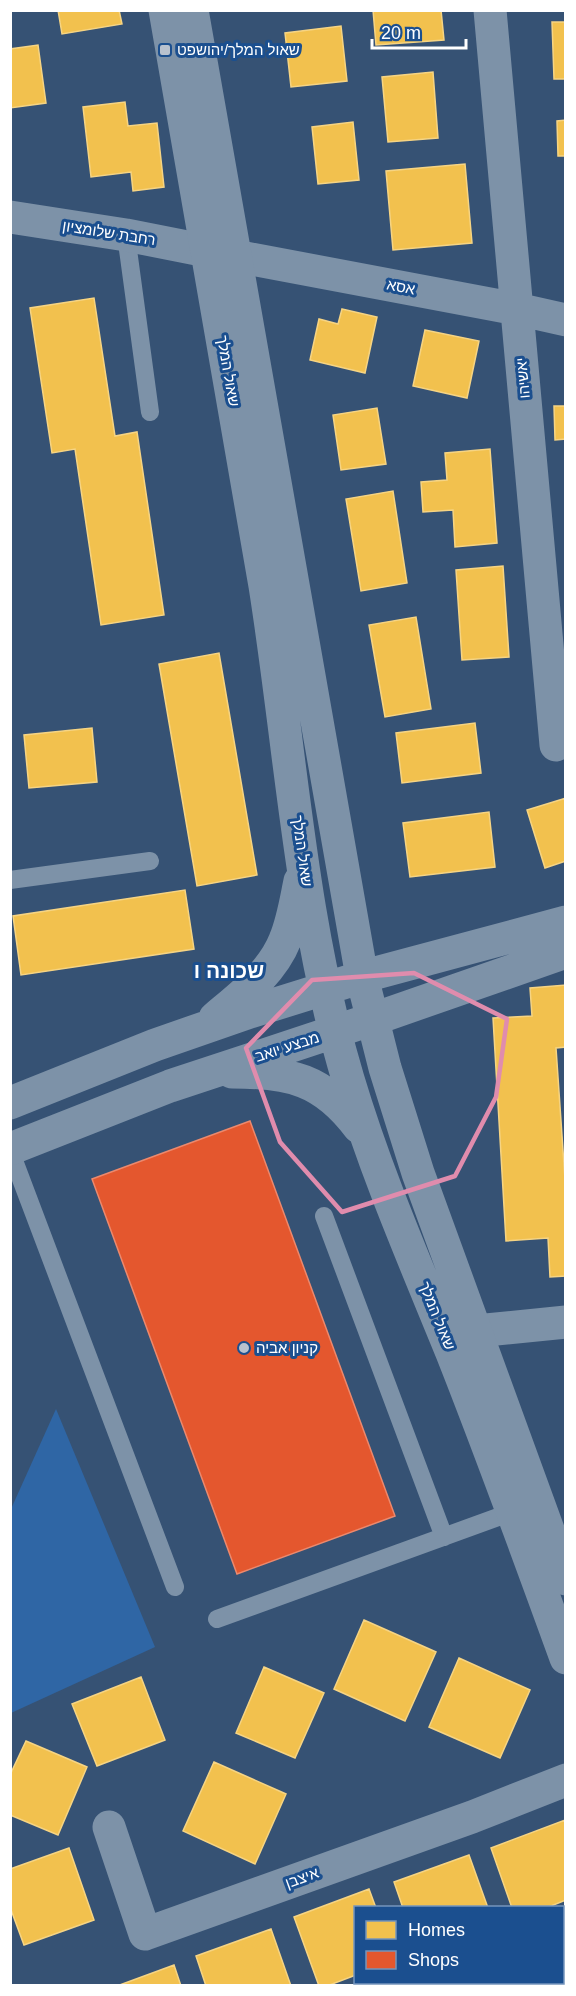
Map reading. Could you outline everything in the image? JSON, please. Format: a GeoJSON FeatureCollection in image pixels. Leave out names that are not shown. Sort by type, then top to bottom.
{"type":"FeatureCollection","features":[{"type":"Feature","properties":{"kind":"street","name":"שאול המלך"},"geometry":{"type":"LineString","coordinates":[[165,10],[221,253],[362,976],[385,1068],[418,1173],[566,1579]]}},
{"type":"Feature","properties":{"kind":"street","name":"שאול המלך"},"geometry":{"type":"LineString","coordinates":[[192,10],[221,253],[302,856],[325,989],[348,1079],[393,1208],[452,1354],[566,1659]]}},
{"type":"Feature","properties":{"kind":"street","name":"יאשיהו"},"geometry":{"type":"LineString","coordinates":[[490,10],[556,746]]}},
{"type":"Feature","properties":{"kind":"street","name":"רחבת שלומציון"},"geometry":{"type":"LineString","coordinates":[[10,218],[126,235],[221,253]]}},
{"type":"Feature","properties":{"kind":"street","name":"אסא"},"geometry":{"type":"LineString","coordinates":[[221,253],[566,320]]}},
{"type":"Feature","properties":{"kind":"street"},"geometry":{"type":"LineString","coordinates":[[202,1029],[242,996],[273,962],[285,940],[294,911],[302,856]]}},
{"type":"Feature","properties":{"kind":"street"},"geometry":{"type":"LineString","coordinates":[[10,1102],[155,1045],[362,976],[566,922]]}},
{"type":"Feature","properties":{"kind":"street","name":"מבצע יואב"},"geometry":{"type":"LineString","coordinates":[[10,1150],[170,1086],[373,1020],[566,952]]}},
{"type":"Feature","properties":{"kind":"street"},"geometry":{"type":"LineString","coordinates":[[212,1072],[268,1072],[300,1079],[322,1090],[347,1112],[369,1140]]}},
{"type":"Feature","properties":{"kind":"street"},"geometry":{"type":"LineString","coordinates":[[476,1331],[566,1322]]}},
{"type":"Feature","properties":{"kind":"street","name":"איצבן"},"geometry":{"type":"LineString","coordinates":[[109,1827],[144,1934],[472,1817],[566,1780]]}},
{"type":"Feature","properties":{"kind":"lane"},"geometry":{"type":"LineString","coordinates":[[126,235],[150,411]]}},
{"type":"Feature","properties":{"kind":"lane"},"geometry":{"type":"LineString","coordinates":[[10,880],[150,861]]}},
{"type":"Feature","properties":{"kind":"lane"},"geometry":{"type":"LineString","coordinates":[[10,1150],[175,1587]]}},
{"type":"Feature","properties":{"kind":"lane"},"geometry":{"type":"LineString","coordinates":[[324,1216],[444,1537]]}},
{"type":"Feature","properties":{"kind":"lane"},"geometry":{"type":"LineString","coordinates":[[217,1619],[512,1512]]}},
{"type":"Feature","properties":{"kind":"highlighted area"},"geometry":{"type":"Polygon","coordinates":[[[414,973],[507,1019],[496,1097],[455,1176],[342,1212],[280,1142],[246,1048],[312,980],[414,973]]]}},
{"type":"Feature","properties":{"kind":"shaded area"},"geometry":{"type":"Polygon","coordinates":[[[56,1409],[155,1647],[11,1713],[11,1509],[56,1409]]]}},
{"type":"Feature","properties":{"kind":"building: Homes"},"geometry":{"type":"Polygon","coordinates":[[[58,10],[119,10],[122,24],[62,34],[58,10]]]}},
{"type":"Feature","properties":{"kind":"building: Homes"},"geometry":{"type":"Polygon","coordinates":[[[373,10],[441,10],[444,40],[376,45],[373,10]]]}},
{"type":"Feature","properties":{"kind":"building: Homes"},"geometry":{"type":"Polygon","coordinates":[[[552,22],[566,22],[566,79],[554,79],[552,22]]]}},
{"type":"Feature","properties":{"kind":"building: Homes"},"geometry":{"type":"Polygon","coordinates":[[[341,26],[347,81],[291,87],[285,33],[341,26]]]}},
{"type":"Feature","properties":{"kind":"building: Homes"},"geometry":{"type":"Polygon","coordinates":[[[38,45],[46,103],[10,108],[10,49],[38,45]]]}},
{"type":"Feature","properties":{"kind":"building: Homes"},"geometry":{"type":"Polygon","coordinates":[[[433,72],[438,138],[388,142],[382,77],[433,72]]]}},
{"type":"Feature","properties":{"kind":"building: Homes"},"geometry":{"type":"Polygon","coordinates":[[[125,102],[128,126],[157,123],[164,187],[133,191],[131,172],[91,177],[83,107],[125,102]]]}},
{"type":"Feature","properties":{"kind":"building: Homes"},"geometry":{"type":"Polygon","coordinates":[[[566,120],[566,156],[558,156],[557,121],[566,120]]]}},
{"type":"Feature","properties":{"kind":"building: Homes"},"geometry":{"type":"Polygon","coordinates":[[[353,122],[359,180],[318,184],[312,127],[353,122]]]}},
{"type":"Feature","properties":{"kind":"building: Homes"},"geometry":{"type":"Polygon","coordinates":[[[465,164],[472,243],[393,250],[386,171],[465,164]]]}},
{"type":"Feature","properties":{"kind":"building: Homes"},"geometry":{"type":"Polygon","coordinates":[[[94,298],[115,436],[137,432],[164,615],[101,625],[75,449],[52,453],[30,308],[94,298]]]}},
{"type":"Feature","properties":{"kind":"building: Homes"},"geometry":{"type":"Polygon","coordinates":[[[342,309],[377,317],[365,373],[310,360],[319,319],[338,324],[342,309]]]}},
{"type":"Feature","properties":{"kind":"building: Homes"},"geometry":{"type":"Polygon","coordinates":[[[425,330],[479,341],[467,398],[413,386],[425,330]]]}},
{"type":"Feature","properties":{"kind":"building: Homes"},"geometry":{"type":"Polygon","coordinates":[[[554,406],[566,406],[566,439],[555,440],[554,406]]]}},
{"type":"Feature","properties":{"kind":"building: Homes"},"geometry":{"type":"Polygon","coordinates":[[[377,408],[386,464],[341,470],[333,415],[377,408]]]}},
{"type":"Feature","properties":{"kind":"building: Homes"},"geometry":{"type":"Polygon","coordinates":[[[490,449],[497,543],[455,547],[453,510],[423,512],[421,482],[447,480],[445,453],[490,449]]]}},
{"type":"Feature","properties":{"kind":"building: Homes"},"geometry":{"type":"Polygon","coordinates":[[[393,491],[407,583],[361,591],[346,499],[393,491]]]}},
{"type":"Feature","properties":{"kind":"building: Homes"},"geometry":{"type":"Polygon","coordinates":[[[503,566],[509,657],[462,660],[456,570],[503,566]]]}},
{"type":"Feature","properties":{"kind":"building: Homes"},"geometry":{"type":"Polygon","coordinates":[[[416,617],[431,709],[385,717],[369,625],[416,617]]]}},
{"type":"Feature","properties":{"kind":"building: Homes"},"geometry":{"type":"Polygon","coordinates":[[[219,653],[257,875],[197,886],[159,664],[219,653]]]}},
{"type":"Feature","properties":{"kind":"building: Homes"},"geometry":{"type":"Polygon","coordinates":[[[475,723],[481,773],[402,783],[396,733],[475,723]]]}},
{"type":"Feature","properties":{"kind":"building: Homes"},"geometry":{"type":"Polygon","coordinates":[[[92,728],[97,782],[29,788],[24,735],[92,728]]]}},
{"type":"Feature","properties":{"kind":"building: Homes"},"geometry":{"type":"Polygon","coordinates":[[[566,798],[566,861],[545,868],[527,810],[566,798]]]}},
{"type":"Feature","properties":{"kind":"building: Homes"},"geometry":{"type":"Polygon","coordinates":[[[489,812],[495,867],[410,877],[403,823],[489,812]]]}},
{"type":"Feature","properties":{"kind":"building: Homes"},"geometry":{"type":"Polygon","coordinates":[[[185,890],[194,949],[21,975],[13,916],[185,890]]]}},
{"type":"Feature","properties":{"kind":"building: Homes"},"geometry":{"type":"Polygon","coordinates":[[[566,985],[566,1047],[556,1048],[566,1194],[566,1276],[550,1277],[548,1238],[506,1241],[493,1018],[532,1016],[530,988],[566,985]]]}},
{"type":"Feature","properties":{"kind":"building: Homes"},"geometry":{"type":"Polygon","coordinates":[[[364,1620],[436,1652],[405,1721],[334,1689],[364,1620]]]}},
{"type":"Feature","properties":{"kind":"building: Homes"},"geometry":{"type":"Polygon","coordinates":[[[459,1658],[530,1690],[500,1758],[429,1727],[459,1658]]]}},
{"type":"Feature","properties":{"kind":"building: Homes"},"geometry":{"type":"Polygon","coordinates":[[[264,1667],[324,1693],[295,1758],[236,1733],[264,1667]]]}},
{"type":"Feature","properties":{"kind":"building: Homes"},"geometry":{"type":"Polygon","coordinates":[[[141,1677],[165,1740],[97,1766],[72,1704],[141,1677]]]}},
{"type":"Feature","properties":{"kind":"building: Homes"},"geometry":{"type":"Polygon","coordinates":[[[26,1741],[87,1767],[58,1835],[10,1815],[10,1775],[26,1741]]]}},
{"type":"Feature","properties":{"kind":"building: Homes"},"geometry":{"type":"Polygon","coordinates":[[[214,1762],[286,1794],[255,1864],[183,1831],[214,1762]]]}},
{"type":"Feature","properties":{"kind":"building: Homes"},"geometry":{"type":"Polygon","coordinates":[[[565,1820],[566,1900],[551,1906],[511,1906],[491,1848],[565,1820]]]}},
{"type":"Feature","properties":{"kind":"building: Homes"},"geometry":{"type":"Polygon","coordinates":[[[69,1848],[94,1920],[24,1945],[10,1907],[10,1869],[69,1848]]]}},
{"type":"Feature","properties":{"kind":"building: Homes"},"geometry":{"type":"Polygon","coordinates":[[[469,1855],[487,1906],[402,1906],[394,1882],[469,1855]]]}},
{"type":"Feature","properties":{"kind":"building: Homes"},"geometry":{"type":"Polygon","coordinates":[[[369,1889],[375,1906],[354,1906],[354,1976],[327,1986],[319,1986],[294,1917],[369,1889]]]}},
{"type":"Feature","properties":{"kind":"building: Homes"},"geometry":{"type":"Polygon","coordinates":[[[271,1929],[291,1986],[206,1986],[196,1956],[271,1929]]]}},
{"type":"Feature","properties":{"kind":"building: Homes"},"geometry":{"type":"Polygon","coordinates":[[[174,1965],[181,1986],[117,1986],[174,1965]]]}},
{"type":"Feature","properties":{"kind":"building: Homes"},"geometry":{"type":"Polygon","coordinates":[[[564,1970],[566,1970],[566,1986],[524,1986],[564,1984],[564,1970]]]}},
{"type":"Feature","properties":{"kind":"building: Shops","name":"קניון אביה"},"geometry":{"type":"Polygon","coordinates":[[[250,1121],[395,1516],[237,1574],[92,1179],[250,1121]]]}},
{"type":"Feature","properties":{"kind":"place","name":"שאול המלך/יהושפט"},"geometry":{"type":"Point","coordinates":[165,50]}},
{"type":"Feature","properties":{"kind":"place","name":"קניון אביה"},"geometry":{"type":"Point","coordinates":[244,1348]}},
{"type":"Feature","properties":{"kind":"district","name":"שכונה ו"},"geometry":{"type":"Point","coordinates":[229,971]}}]}
